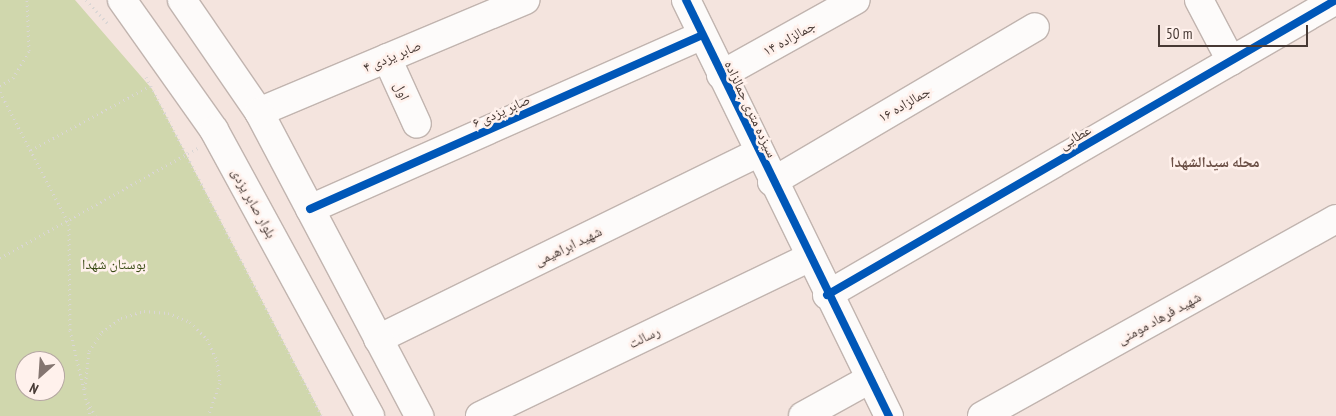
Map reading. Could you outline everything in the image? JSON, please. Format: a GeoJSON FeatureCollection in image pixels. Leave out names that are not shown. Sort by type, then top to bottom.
{"type":"FeatureCollection","features":[{"type":"Feature","properties":{"kind":"street","name":"بلوار صابر یزدی"},"geometry":{"type":"LineString","coordinates":[[122,0],[218,137],[370,416]]}},
{"type":"Feature","properties":{"kind":"street"},"geometry":{"type":"LineString","coordinates":[[182,0],[259,112],[419,416]]}},
{"type":"Feature","properties":{"kind":"street","name":"صابر یزدی ۴"},"geometry":{"type":"LineString","coordinates":[[259,112],[525,0]]}},
{"type":"Feature","properties":{"kind":"street","name":"سیزده متری جمالزاده"},"geometry":{"type":"LineString","coordinates":[[686,0],[808,258],[889,416]]}},
{"type":"Feature","properties":{"kind":"street","name":"جمالزاده ۱۴"},"geometry":{"type":"LineString","coordinates":[[721,75],[856,0]]}},
{"type":"Feature","properties":{"kind":"street"},"geometry":{"type":"LineString","coordinates":[[1200,0],[1231,62]]}},
{"type":"Feature","properties":{"kind":"street","name":"عطایی"},"geometry":{"type":"LineString","coordinates":[[827,295],[1336,0]]}},
{"type":"Feature","properties":{"kind":"street","name":"جمالزاده ۱۶"},"geometry":{"type":"LineString","coordinates":[[772,182],[1036,27]]}},
{"type":"Feature","properties":{"kind":"street","name":"صابر یزدی ۶"},"geometry":{"type":"LineString","coordinates":[[310,209],[702,35]]}},
{"type":"Feature","properties":{"kind":"street","name":"اول"},"geometry":{"type":"LineString","coordinates":[[388,58],[417,124]]}},
{"type":"Feature","properties":{"kind":"street","name":"شهید ابراهیمی"},"geometry":{"type":"LineString","coordinates":[[378,339],[758,153]]}},
{"type":"Feature","properties":{"kind":"street","name":"شهید فرهاد مومنی"},"geometry":{"type":"LineString","coordinates":[[982,416],[1336,219]]}},
{"type":"Feature","properties":{"kind":"street","name":"رسالت"},"geometry":{"type":"LineString","coordinates":[[480,416],[808,258]]}},
{"type":"Feature","properties":{"kind":"street"},"geometry":{"type":"LineString","coordinates":[[803,416],[870,379]]}},
{"type":"Feature","properties":{"kind":"path"},"geometry":{"type":"LineString","coordinates":[[0,86],[13,78],[29,51],[27,0]]}},
{"type":"Feature","properties":{"kind":"path"},"geometry":{"type":"LineString","coordinates":[[86,0],[111,28]]}},
{"type":"Feature","properties":{"kind":"path"},"geometry":{"type":"LineString","coordinates":[[142,71],[322,416]]}},
{"type":"Feature","properties":{"kind":"path"},"geometry":{"type":"LineString","coordinates":[[31,150],[150,86]]}},
{"type":"Feature","properties":{"kind":"path"},"geometry":{"type":"LineString","coordinates":[[0,92],[67,220],[70,330],[90,416]]}},
{"type":"Feature","properties":{"kind":"path"},"geometry":{"type":"LineString","coordinates":[[0,258],[218,137]]}},
{"type":"Feature","properties":{"kind":"path"},"geometry":{"type":"LineString","coordinates":[[95,416],[86,398],[84,374],[89,351],[102,332],[122,318],[144,312],[168,313],[190,322],[206,339],[217,360],[220,383],[208,416]]}},
{"type":"Feature","properties":{"kind":"green space","name":"بوستان شهدا"},"geometry":{"type":"Polygon","coordinates":[[[0,0],[75,0],[152,89],[322,416],[0,416],[0,0]]]}},
{"type":"Feature","properties":{"kind":"cycle path"},"geometry":{"type":"LineString","coordinates":[[686,0],[889,416]]}},
{"type":"Feature","properties":{"kind":"cycle path"},"geometry":{"type":"LineString","coordinates":[[827,295],[1336,0]]}},
{"type":"Feature","properties":{"kind":"cycle path"},"geometry":{"type":"LineString","coordinates":[[310,209],[702,35]]}},
{"type":"Feature","properties":{"kind":"district","name":"محله سیدالشهدا"},"geometry":{"type":"Point","coordinates":[1215,162]}}]}
